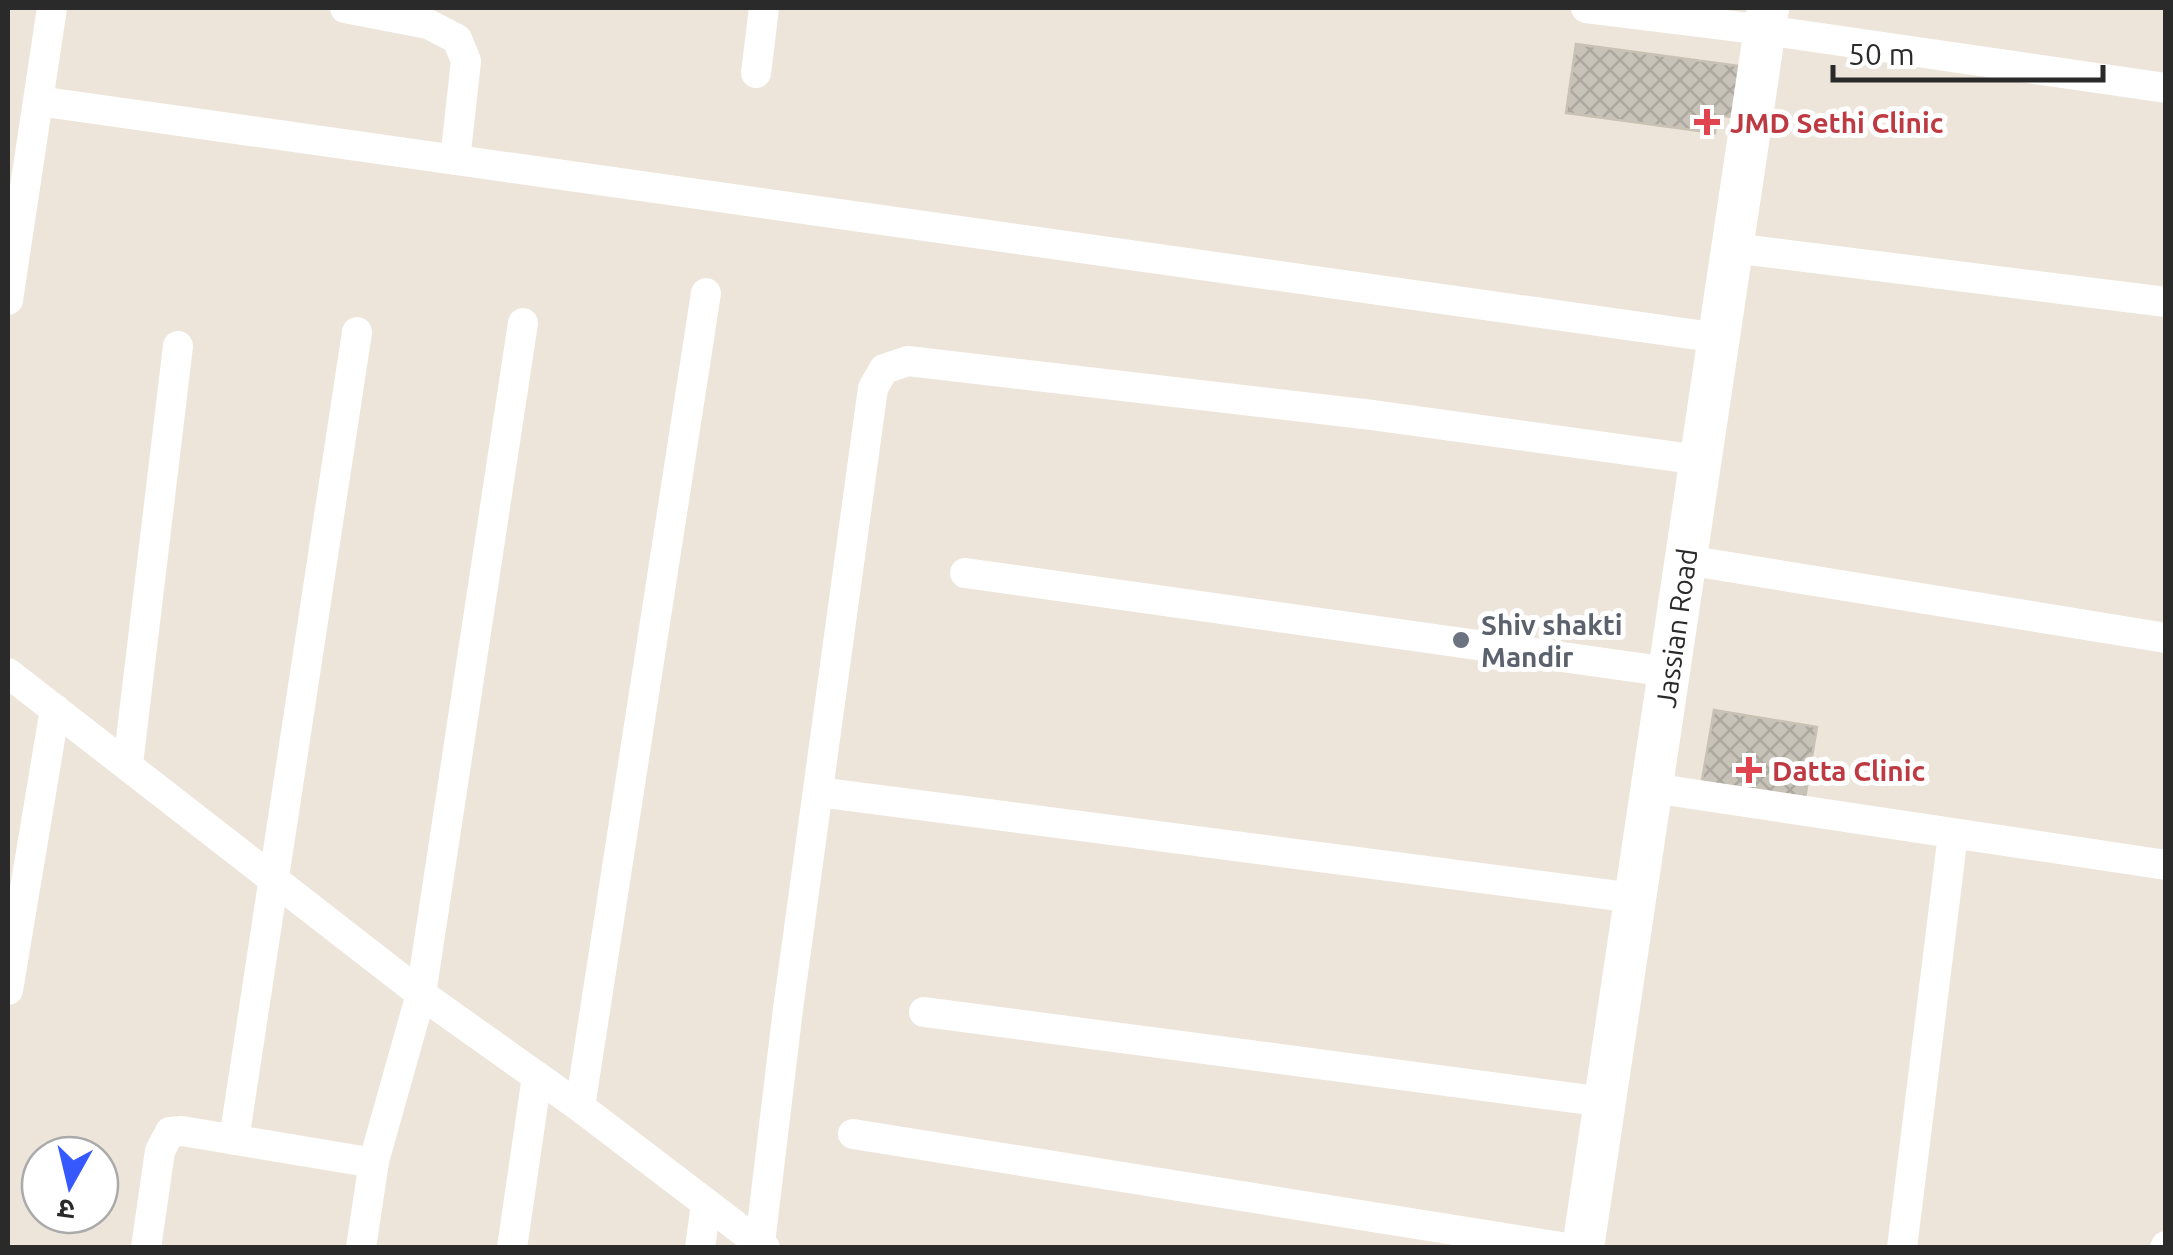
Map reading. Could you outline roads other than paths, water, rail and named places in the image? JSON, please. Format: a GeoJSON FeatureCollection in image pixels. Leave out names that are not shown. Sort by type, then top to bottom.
{"type":"FeatureCollection","features":[{"type":"Feature","properties":{"kind":"street"},"geometry":{"type":"LineString","coordinates":[[8,300],[52,8]]}},
{"type":"Feature","properties":{"kind":"street"},"geometry":{"type":"LineString","coordinates":[[345,8],[428,24],[457,38],[466,61],[455,160]]}},
{"type":"Feature","properties":{"kind":"street"},"geometry":{"type":"LineString","coordinates":[[756,73],[764,8]]}},
{"type":"Feature","properties":{"kind":"street"},"geometry":{"type":"LineString","coordinates":[[1586,8],[1767,19],[2166,88]]}},
{"type":"Feature","properties":{"kind":"street","name":"Jassian Road"},"geometry":{"type":"LineString","coordinates":[[1583,1248],[1767,19]]}},
{"type":"Feature","properties":{"kind":"street"},"geometry":{"type":"LineString","coordinates":[[38,101],[1719,338]]}},
{"type":"Feature","properties":{"kind":"street"},"geometry":{"type":"LineString","coordinates":[[1732,248],[2166,302]]}},
{"type":"Feature","properties":{"kind":"street"},"geometry":{"type":"LineString","coordinates":[[580,1107],[706,293]]}},
{"type":"Feature","properties":{"kind":"street"},"geometry":{"type":"LineString","coordinates":[[361,1248],[374,1163],[421,994],[523,323]]}},
{"type":"Feature","properties":{"kind":"street"},"geometry":{"type":"LineString","coordinates":[[234,1140],[356,332]]}},
{"type":"Feature","properties":{"kind":"street"},"geometry":{"type":"LineString","coordinates":[[128,764],[178,346]]}},
{"type":"Feature","properties":{"kind":"street"},"geometry":{"type":"LineString","coordinates":[[8,673],[421,994],[580,1107],[763,1246],[819,792],[876,378],[893,364],[908,360],[1700,460]]}},
{"type":"Feature","properties":{"kind":"street"},"geometry":{"type":"LineString","coordinates":[[1686,560],[2166,638]]}},
{"type":"Feature","properties":{"kind":"street"},"geometry":{"type":"LineString","coordinates":[[965,573],[1669,672]]}},
{"type":"Feature","properties":{"kind":"street"},"geometry":{"type":"LineString","coordinates":[[8,990],[54,709]]}},
{"type":"Feature","properties":{"kind":"street"},"geometry":{"type":"LineString","coordinates":[[1652,788],[2166,865]]}},
{"type":"Feature","properties":{"kind":"street"},"geometry":{"type":"LineString","coordinates":[[819,792],[1635,898]]}},
{"type":"Feature","properties":{"kind":"street"},"geometry":{"type":"LineString","coordinates":[[1902,1248],[1953,834]]}},
{"type":"Feature","properties":{"kind":"street"},"geometry":{"type":"LineString","coordinates":[[924,1012],[1605,1102]]}},
{"type":"Feature","properties":{"kind":"street"},"geometry":{"type":"LineString","coordinates":[[512,1248],[536,1076]]}},
{"type":"Feature","properties":{"kind":"street"},"geometry":{"type":"LineString","coordinates":[[146,1248],[163,1140],[170,1132],[374,1163]]}},
{"type":"Feature","properties":{"kind":"street"},"geometry":{"type":"LineString","coordinates":[[853,1134],[1567,1248]]}},
{"type":"Feature","properties":{"kind":"street"},"geometry":{"type":"LineString","coordinates":[[700,1248],[706,1204]]}},
{"type":"Feature","properties":{"kind":"place","name":"JMD Sethi Clinic"},"geometry":{"type":"Point","coordinates":[1707,122]}},
{"type":"Feature","properties":{"kind":"place","name":"Shiv shakti Mandir"},"geometry":{"type":"Point","coordinates":[1461,640]}},
{"type":"Feature","properties":{"kind":"place","name":"Datta Clinic"},"geometry":{"type":"Point","coordinates":[1749,770]}}]}
